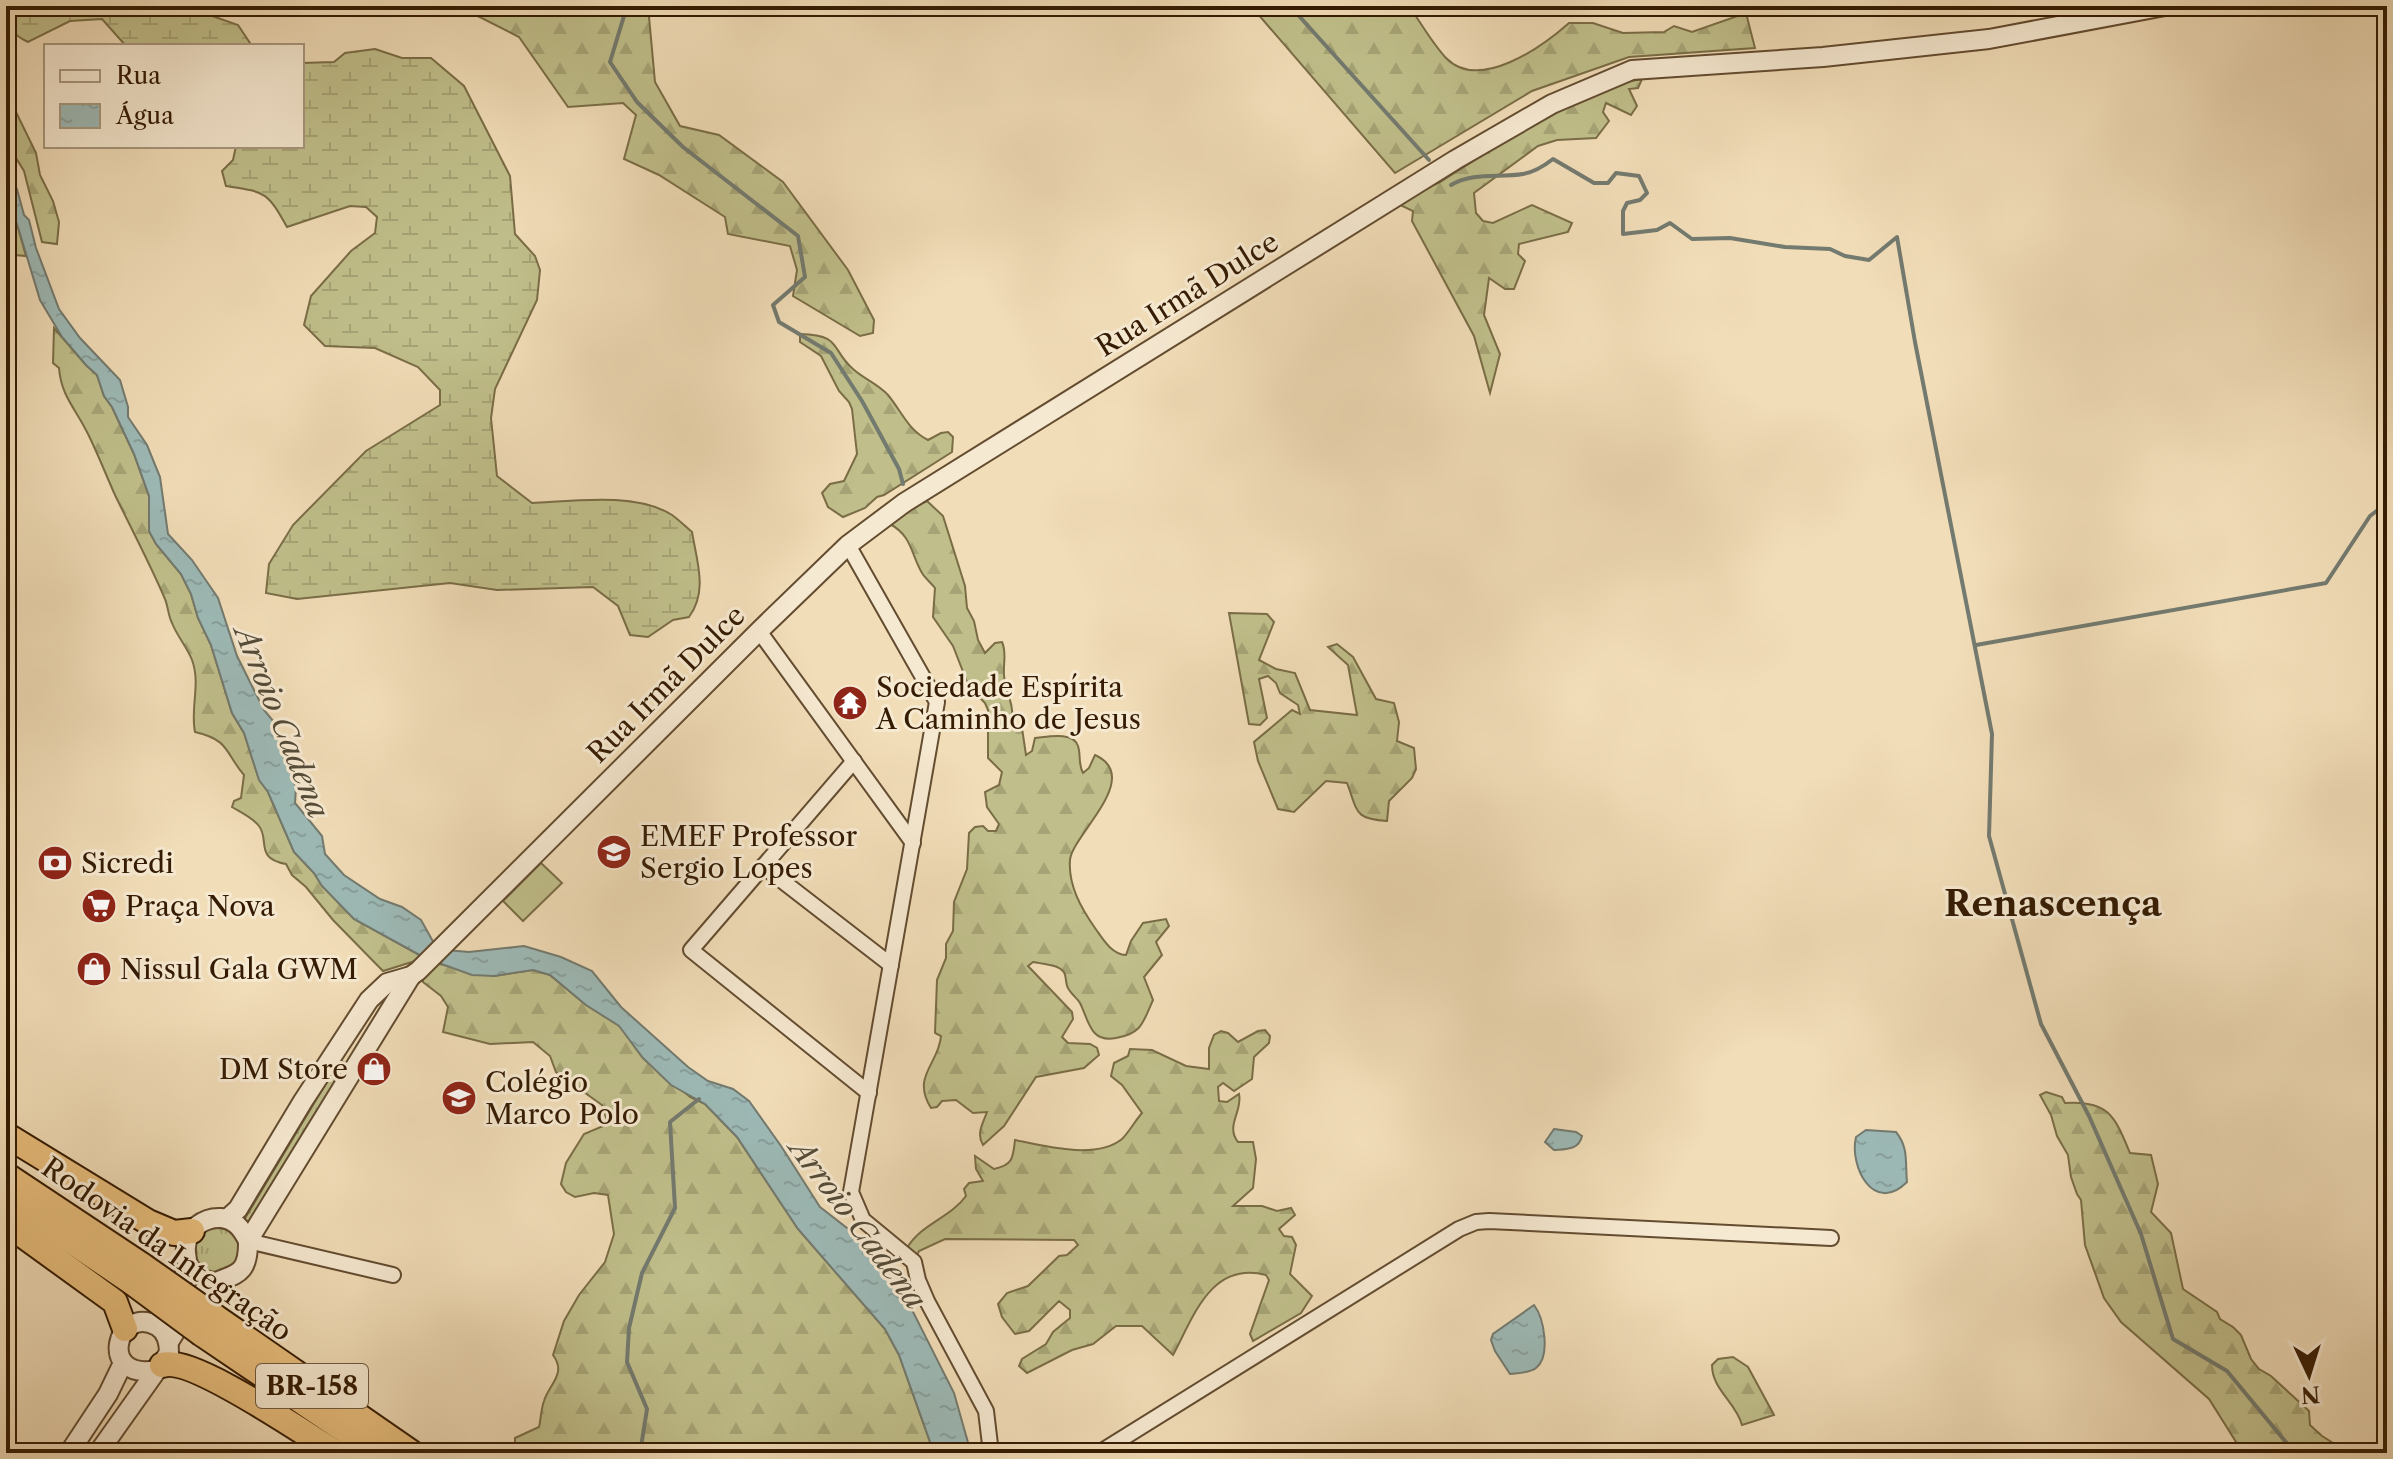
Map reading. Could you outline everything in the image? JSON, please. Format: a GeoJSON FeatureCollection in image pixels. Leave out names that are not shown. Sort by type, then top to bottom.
{"type":"FeatureCollection","features":[{"type":"Feature","properties":{"kind":"highway"},"geometry":{"type":"LineString","coordinates":[[6,1135],[148,1222],[174,1233],[192,1231]]}},
{"type":"Feature","properties":{"kind":"highway","name":"Rodovia da Integração"},"geometry":{"type":"LineString","coordinates":[[6,1175],[378,1453]]}},
{"type":"Feature","properties":{"kind":"highway","name":"Rodovia da Integração"},"geometry":{"type":"LineString","coordinates":[[6,1197],[138,1274]]}},
{"type":"Feature","properties":{"kind":"highway"},"geometry":{"type":"LineString","coordinates":[[6,1223],[115,1302],[136,1326]]}},
{"type":"Feature","properties":{"kind":"highway","name":"Rodovia da Integração"},"geometry":{"type":"LineString","coordinates":[[208,1325],[412,1453]]}},
{"type":"Feature","properties":{"kind":"highway"},"geometry":{"type":"LineString","coordinates":[[162,1359],[215,1379],[336,1453]]}},
{"type":"Feature","properties":{"kind":"street","name":"Rua Irmã Dulce"},"geometry":{"type":"LineString","coordinates":[[98,1453],[162,1359],[202,1293],[215,1281],[230,1279],[242,1270],[249,1256],[248,1241],[357,1061],[414,974],[848,545],[904,503],[1455,160],[1552,104],[1632,70],[1823,57],[1989,39],[2165,6]]}},
{"type":"Feature","properties":{"kind":"street"},"geometry":{"type":"LineString","coordinates":[[848,545],[937,702],[851,1192],[863,1220],[914,1262],[927,1301],[986,1411],[991,1453]]}},
{"type":"Feature","properties":{"kind":"street"},"geometry":{"type":"LineString","coordinates":[[759,631],[913,843]]}},
{"type":"Feature","properties":{"kind":"street"},"geometry":{"type":"LineString","coordinates":[[854,761],[691,950],[869,1093]]}},
{"type":"Feature","properties":{"kind":"street"},"geometry":{"type":"LineString","coordinates":[[763,866],[891,965]]}},
{"type":"Feature","properties":{"kind":"street","name":"Rua Irmã Dulce"},"geometry":{"type":"LineString","coordinates":[[227,1219],[238,1209],[369,1000],[387,983],[414,974]]}},
{"type":"Feature","properties":{"kind":"street"},"geometry":{"type":"LineString","coordinates":[[350,1026],[357,1043],[357,1061]]}},
{"type":"Feature","properties":{"kind":"street"},"geometry":{"type":"LineString","coordinates":[[136,1326],[161,1329],[162,1359],[140,1373],[123,1363],[118,1352],[119,1340],[136,1326],[158,1316],[183,1281],[188,1262],[186,1246],[192,1231],[207,1219],[227,1219],[236,1224],[248,1241],[393,1275]]}},
{"type":"Feature","properties":{"kind":"street"},"geometry":{"type":"LineString","coordinates":[[1099,1453],[1459,1229],[1476,1222],[1831,1238]]}},
{"type":"Feature","properties":{"kind":"street"},"geometry":{"type":"LineString","coordinates":[[188,1262],[204,1278],[215,1281]]}},
{"type":"Feature","properties":{"kind":"street"},"geometry":{"type":"LineString","coordinates":[[69,1453],[108,1394],[123,1363]]}},
{"type":"Feature","properties":{"kind":"green space"},"geometry":{"type":"Polygon","coordinates":[[[6,6],[184,6],[238,25],[251,44],[124,44],[102,19],[70,21],[28,42],[17,36],[7,19],[6,6]]]}},
{"type":"Feature","properties":{"kind":"green space"},"geometry":{"type":"Polygon","coordinates":[[[458,6],[648,6],[655,82],[680,126],[719,135],[783,182],[848,270],[874,320],[873,333],[860,336],[793,296],[797,270],[790,246],[728,234],[725,217],[659,175],[624,159],[636,115],[623,103],[568,107],[519,37],[458,6]]]}},
{"type":"Feature","properties":{"kind":"green space"},"geometry":{"type":"Polygon","coordinates":[[[1251,6],[1409,6],[1446,58],[1460,67],[1475,70],[1492,68],[1527,54],[1569,23],[1593,23],[1623,33],[1664,32],[1674,26],[1692,32],[1746,13],[1755,48],[1629,57],[1532,91],[1395,173],[1251,6]]]}},
{"type":"Feature","properties":{"kind":"green space"},"geometry":{"type":"Polygon","coordinates":[[[375,49],[402,58],[431,58],[464,86],[510,176],[515,234],[535,256],[540,270],[537,300],[495,389],[491,418],[497,476],[532,503],[623,501],[641,503],[672,515],[692,532],[698,565],[700,587],[689,617],[673,620],[648,637],[630,635],[618,606],[593,587],[497,590],[450,583],[297,599],[266,593],[269,564],[293,525],[366,451],[440,405],[440,390],[418,367],[375,348],[325,346],[304,325],[311,296],[351,251],[375,233],[377,217],[366,207],[350,206],[287,227],[275,206],[264,195],[226,186],[222,171],[233,160],[236,148],[304,148],[304,63],[334,62],[345,53],[375,49]]]}},
{"type":"Feature","properties":{"kind":"green space"},"geometry":{"type":"Polygon","coordinates":[[[1642,79],[1638,88],[1629,89],[1637,106],[1631,115],[1606,103],[1603,112],[1609,121],[1596,138],[1557,140],[1538,146],[1474,193],[1476,213],[1483,221],[1493,223],[1532,205],[1572,223],[1568,232],[1519,244],[1518,254],[1525,261],[1514,289],[1505,289],[1489,278],[1484,315],[1500,354],[1490,393],[1474,336],[1412,221],[1413,211],[1396,203],[1440,182],[1540,118],[1610,85],[1642,79]]]}},
{"type":"Feature","properties":{"kind":"green space"},"geometry":{"type":"Polygon","coordinates":[[[6,83],[10,87],[14,108],[36,153],[40,175],[53,201],[59,222],[57,244],[42,242],[24,171],[6,142],[6,83]]]}},
{"type":"Feature","properties":{"kind":"green space"},"geometry":{"type":"Polygon","coordinates":[[[6,202],[17,224],[26,256],[15,255],[6,237],[6,202]]]}},
{"type":"Feature","properties":{"kind":"green space"},"geometry":{"type":"Polygon","coordinates":[[[54,328],[97,375],[104,396],[134,454],[149,496],[149,531],[181,574],[191,594],[232,713],[244,733],[259,779],[268,792],[294,852],[354,919],[425,958],[383,971],[292,875],[286,864],[270,858],[266,853],[262,831],[256,823],[232,807],[234,801],[241,798],[244,775],[221,743],[195,732],[196,678],[192,660],[174,628],[159,586],[92,442],[66,395],[59,368],[53,363],[54,328]]]}},
{"type":"Feature","properties":{"kind":"green space"},"geometry":{"type":"Polygon","coordinates":[[[800,334],[830,340],[853,369],[888,395],[921,436],[928,440],[948,432],[953,437],[952,452],[877,497],[865,508],[843,517],[828,507],[822,493],[830,484],[844,481],[857,454],[852,409],[821,356],[800,342],[800,334]]]}},
{"type":"Feature","properties":{"kind":"green space"},"geometry":{"type":"Polygon","coordinates":[[[927,501],[943,516],[978,640],[985,653],[995,643],[1002,642],[1012,721],[1016,727],[1022,728],[1026,755],[1032,751],[1035,738],[1065,737],[1071,738],[1078,746],[1083,773],[1095,755],[1108,765],[1112,777],[1109,791],[1070,860],[1073,887],[1085,912],[1108,945],[1126,955],[1143,923],[1166,919],[1169,926],[1156,942],[1162,955],[1144,977],[1153,1000],[1144,1021],[1125,1036],[1107,1039],[1096,1034],[1080,1003],[1068,988],[1063,971],[1033,962],[1028,966],[1072,1012],[1073,1019],[1062,1037],[1068,1043],[1090,1044],[1097,1048],[1099,1055],[1084,1068],[1036,1077],[1004,1126],[983,1145],[980,1133],[987,1112],[973,1113],[956,1100],[942,1101],[931,1108],[924,1087],[941,1036],[935,1033],[937,980],[946,958],[946,944],[953,931],[954,902],[967,869],[969,833],[975,827],[983,826],[988,831],[996,831],[999,824],[987,807],[985,792],[999,785],[1002,772],[988,758],[988,710],[985,703],[969,687],[953,646],[933,617],[935,588],[922,573],[903,534],[890,524],[905,511],[927,501]]]}},
{"type":"Feature","properties":{"kind":"green space"},"geometry":{"type":"Polygon","coordinates":[[[1229,613],[1267,614],[1274,622],[1259,660],[1276,669],[1295,673],[1310,710],[1357,715],[1348,665],[1328,647],[1337,644],[1353,657],[1376,699],[1394,703],[1399,722],[1397,741],[1414,748],[1416,769],[1412,778],[1389,801],[1387,821],[1363,816],[1347,783],[1326,781],[1294,812],[1278,809],[1258,761],[1254,742],[1292,710],[1300,714],[1298,705],[1280,693],[1276,683],[1268,676],[1259,679],[1267,718],[1260,725],[1249,724],[1229,613]]]}},
{"type":"Feature","properties":{"kind":"green space"},"geometry":{"type":"Polygon","coordinates":[[[541,863],[562,883],[523,921],[503,901],[541,863]]]}},
{"type":"Feature","properties":{"kind":"green space"},"geometry":{"type":"Polygon","coordinates":[[[435,963],[494,976],[533,970],[550,975],[586,1005],[619,1025],[643,1058],[690,1097],[705,1104],[737,1137],[798,1229],[885,1329],[899,1355],[934,1453],[515,1453],[515,1438],[539,1427],[544,1401],[558,1373],[553,1355],[564,1321],[579,1295],[605,1262],[614,1234],[608,1195],[594,1193],[575,1197],[566,1192],[561,1184],[566,1163],[584,1134],[608,1124],[602,1105],[556,1072],[550,1056],[533,1042],[490,1044],[443,1032],[448,1007],[441,996],[423,982],[423,974],[435,963]]]}},
{"type":"Feature","properties":{"kind":"green space"},"geometry":{"type":"Polygon","coordinates":[[[1265,1030],[1270,1036],[1269,1043],[1254,1057],[1252,1079],[1234,1091],[1223,1083],[1218,1087],[1219,1101],[1227,1102],[1239,1094],[1234,1136],[1238,1142],[1253,1142],[1256,1159],[1253,1188],[1233,1206],[1262,1206],[1277,1211],[1291,1208],[1295,1215],[1279,1229],[1284,1236],[1292,1237],[1296,1245],[1290,1274],[1312,1296],[1301,1313],[1253,1341],[1250,1334],[1269,1280],[1266,1275],[1247,1273],[1231,1276],[1207,1295],[1173,1355],[1142,1326],[1116,1326],[1093,1344],[1072,1350],[1027,1373],[1019,1366],[1022,1359],[1046,1344],[1053,1332],[1070,1318],[1070,1310],[1059,1301],[1029,1331],[1015,1334],[1002,1317],[998,1304],[1007,1293],[1028,1286],[1059,1256],[1067,1255],[1078,1245],[1074,1240],[945,1239],[919,1251],[916,1257],[907,1248],[920,1233],[959,1204],[966,1196],[964,1189],[969,1183],[983,1181],[976,1169],[975,1156],[994,1169],[1011,1160],[1015,1140],[1084,1150],[1098,1149],[1122,1139],[1142,1113],[1122,1085],[1111,1076],[1114,1063],[1128,1056],[1130,1049],[1152,1050],[1186,1066],[1209,1069],[1209,1048],[1214,1035],[1221,1031],[1228,1033],[1238,1042],[1265,1030]]]}},
{"type":"Feature","properties":{"kind":"green space"},"geometry":{"type":"Polygon","coordinates":[[[340,1060],[347,1064],[250,1223],[244,1220],[340,1060]]]}},
{"type":"Feature","properties":{"kind":"green space"},"geometry":{"type":"Polygon","coordinates":[[[2046,1092],[2062,1097],[2065,1103],[2092,1104],[2101,1108],[2120,1130],[2130,1153],[2151,1155],[2158,1184],[2151,1212],[2171,1233],[2183,1289],[2233,1327],[2241,1335],[2259,1369],[2309,1411],[2310,1425],[2349,1453],[2243,1453],[2209,1399],[2121,1322],[2104,1298],[2085,1245],[2081,1200],[2071,1177],[2068,1155],[2040,1095],[2046,1092]]]}},
{"type":"Feature","properties":{"kind":"green space"},"geometry":{"type":"Polygon","coordinates":[[[217,1228],[233,1234],[239,1250],[233,1266],[217,1272],[201,1266],[195,1250],[201,1234],[217,1228]]]}},
{"type":"Feature","properties":{"kind":"green space"},"geometry":{"type":"Polygon","coordinates":[[[1733,1357],[1748,1367],[1774,1415],[1742,1425],[1713,1374],[1712,1365],[1718,1359],[1733,1357]]]}},
{"type":"Feature","properties":{"kind":"water"},"geometry":{"type":"Polygon","coordinates":[[[6,168],[17,189],[24,215],[29,220],[59,309],[80,338],[120,380],[128,417],[147,445],[160,477],[168,534],[192,560],[218,598],[237,656],[264,710],[274,722],[296,788],[295,803],[322,836],[325,854],[344,875],[380,899],[402,907],[421,920],[435,945],[446,950],[469,952],[524,946],[561,957],[592,971],[621,1007],[688,1067],[708,1081],[733,1089],[749,1101],[820,1207],[856,1235],[902,1290],[954,1393],[971,1453],[934,1453],[899,1355],[885,1329],[798,1229],[737,1137],[705,1104],[671,1085],[643,1058],[619,1026],[586,1005],[550,975],[533,970],[494,976],[472,975],[425,958],[354,919],[294,852],[268,792],[259,780],[244,733],[232,713],[191,594],[181,574],[149,531],[149,496],[134,454],[104,396],[97,375],[62,337],[40,300],[17,224],[6,202],[6,168]]]}},
{"type":"Feature","properties":{"kind":"water"},"geometry":{"type":"Polygon","coordinates":[[[1554,1129],[1576,1132],[1582,1136],[1575,1146],[1554,1150],[1545,1142],[1554,1129]]]}},
{"type":"Feature","properties":{"kind":"water"},"geometry":{"type":"Polygon","coordinates":[[[1866,1130],[1896,1132],[1903,1144],[1907,1182],[1895,1191],[1884,1193],[1875,1190],[1860,1173],[1856,1161],[1856,1137],[1866,1130]]]}},
{"type":"Feature","properties":{"kind":"water"},"geometry":{"type":"Polygon","coordinates":[[[1534,1305],[1543,1327],[1545,1346],[1541,1362],[1533,1370],[1510,1374],[1495,1351],[1491,1340],[1493,1334],[1534,1305]]]}},
{"type":"Feature","properties":{"kind":"waterway"},"geometry":{"type":"LineString","coordinates":[[627,6],[610,62],[637,102],[683,147],[798,236],[805,277],[773,305],[779,322],[831,353],[862,401],[899,469],[903,484]]}},
{"type":"Feature","properties":{"kind":"waterway"},"geometry":{"type":"LineString","coordinates":[[1290,6],[1429,160]]}},
{"type":"Feature","properties":{"kind":"waterway"},"geometry":{"type":"LineString","coordinates":[[1451,185],[1477,177],[1527,173],[1553,159],[1594,183],[1608,183],[1616,173],[1639,176],[1647,193],[1640,200],[1627,203],[1623,211],[1623,234],[1657,230],[1670,223],[1692,239],[1730,238],[1785,247],[1830,249],[1845,256],[1869,260],[1897,237],[1992,734],[1989,836],[2041,1024],[2089,1116],[2141,1234],[2173,1339],[2227,1371],[2295,1453]]}},
{"type":"Feature","properties":{"kind":"waterway"},"geometry":{"type":"LineString","coordinates":[[1976,645],[2326,583],[2370,516],[2387,503]]}},
{"type":"Feature","properties":{"kind":"waterway","name":"Arroio Cadena"},"geometry":{"type":"LineString","coordinates":[[640,1453],[647,1409],[627,1362],[629,1328],[642,1273],[675,1208],[670,1122],[699,1099]]}},
{"type":"Feature","properties":{"kind":"place","name":"Sociedade Espírita A Caminho de Jesus"},"geometry":{"type":"Point","coordinates":[850,703]}},
{"type":"Feature","properties":{"kind":"place","name":"EMEF Professor Sergio Lopes"},"geometry":{"type":"Point","coordinates":[614,852]}},
{"type":"Feature","properties":{"kind":"place","name":"Sicredi"},"geometry":{"type":"Point","coordinates":[55,863]}},
{"type":"Feature","properties":{"kind":"place","name":"Praça Nova"},"geometry":{"type":"Point","coordinates":[99,906]}},
{"type":"Feature","properties":{"kind":"place","name":"Nissul Gala GWM"},"geometry":{"type":"Point","coordinates":[94,969]}},
{"type":"Feature","properties":{"kind":"place","name":"DM Store"},"geometry":{"type":"Point","coordinates":[374,1069]}},
{"type":"Feature","properties":{"kind":"place","name":"Colégio Marco Polo"},"geometry":{"type":"Point","coordinates":[459,1098]}},
{"type":"Feature","properties":{"kind":"district","name":"Renascença"},"geometry":{"type":"Point","coordinates":[2053,903]}}]}
